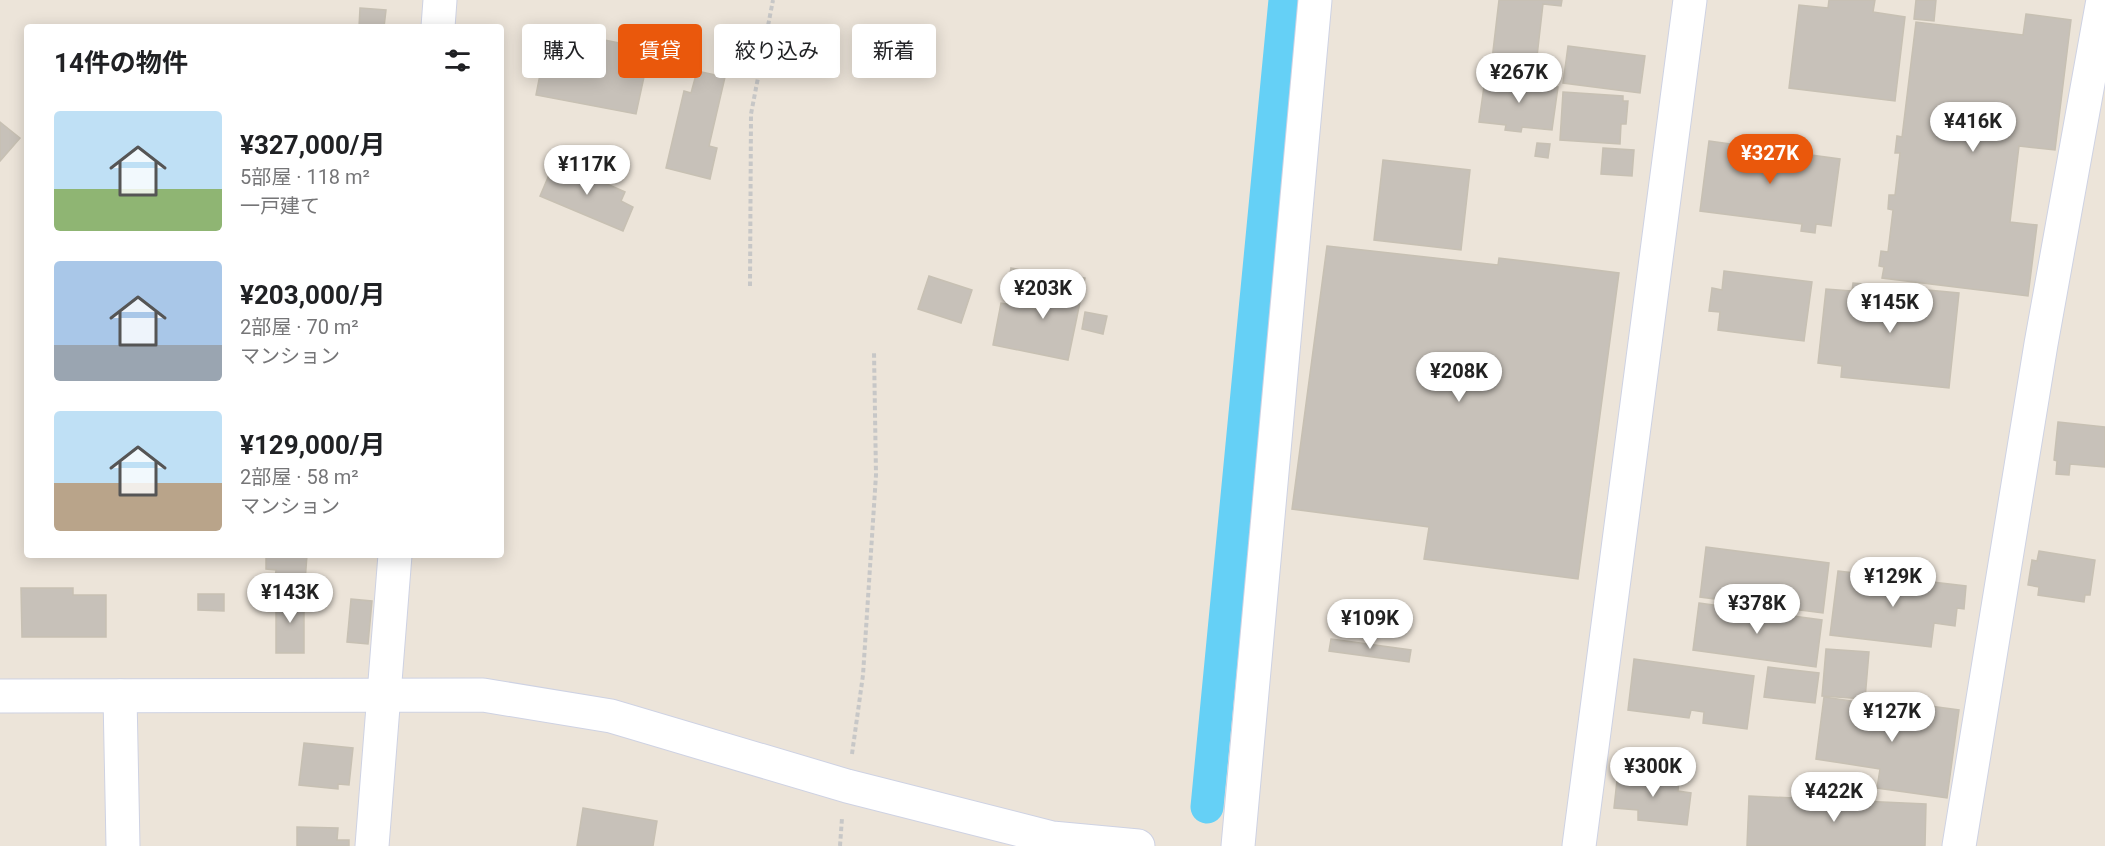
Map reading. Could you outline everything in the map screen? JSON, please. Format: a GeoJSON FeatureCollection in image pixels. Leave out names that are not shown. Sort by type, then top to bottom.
{"type":"FeatureCollection","features":[{"type":"Feature","properties":{"kind":"street"},"geometry":{"type":"LineString","coordinates":[[438,24],[440,0]]}},
{"type":"Feature","properties":{"kind":"street"},"geometry":{"type":"LineString","coordinates":[[1238,846],[1315,0]]}},
{"type":"Feature","properties":{"kind":"street"},"geometry":{"type":"LineString","coordinates":[[1579,846],[1690,0]]}},
{"type":"Feature","properties":{"kind":"street"},"geometry":{"type":"LineString","coordinates":[[1959,846],[2041,344],[2103,0]]}},
{"type":"Feature","properties":{"kind":"street"},"geometry":{"type":"LineString","coordinates":[[372,846],[395,558]]}},
{"type":"Feature","properties":{"kind":"street"},"geometry":{"type":"LineString","coordinates":[[0,696],[384,693],[483,695],[611,716],[848,786],[1052,838],[1138,846]]}},
{"type":"Feature","properties":{"kind":"street"},"geometry":{"type":"LineString","coordinates":[[120,696],[123,846]]}},
{"type":"Feature","properties":{"kind":"path"},"geometry":{"type":"LineString","coordinates":[[750,286],[751,114],[774,0]]}},
{"type":"Feature","properties":{"kind":"path"},"geometry":{"type":"LineString","coordinates":[[848,786],[863,675],[876,475],[874,351]]}},
{"type":"Feature","properties":{"kind":"building"},"geometry":{"type":"Polygon","coordinates":[[[1499,0],[1562,0],[1561,6],[1543,4],[1535,74],[1491,68],[1499,0]]]}},
{"type":"Feature","properties":{"kind":"building"},"geometry":{"type":"Polygon","coordinates":[[[1829,0],[1875,0],[1873,12],[1905,17],[1895,101],[1789,88],[1799,5],[1828,8],[1829,0]]]}},
{"type":"Feature","properties":{"kind":"building"},"geometry":{"type":"Polygon","coordinates":[[[1916,0],[1936,0],[1934,21],[1914,19],[1916,0]]]}},
{"type":"Feature","properties":{"kind":"building"},"geometry":{"type":"Polygon","coordinates":[[[360,8],[386,10],[384,24],[359,24],[360,8]]]}},
{"type":"Feature","properties":{"kind":"building"},"geometry":{"type":"Polygon","coordinates":[[[2026,14],[2071,20],[2055,150],[2019,146],[2010,222],[2037,225],[2028,296],[1882,278],[1884,267],[1879,266],[1881,251],[1888,252],[1893,210],[1888,209],[1889,195],[1895,195],[1900,153],[1895,153],[1897,136],[1902,137],[1916,22],[2023,35],[2026,14]]]}},
{"type":"Feature","properties":{"kind":"building"},"geometry":{"type":"Polygon","coordinates":[[[606,40],[618,43],[618,78],[644,78],[636,114],[536,95],[539,78],[606,78],[606,40]]]}},
{"type":"Feature","properties":{"kind":"building"},"geometry":{"type":"Polygon","coordinates":[[[1568,46],[1645,56],[1640,93],[1563,83],[1568,46]]]}},
{"type":"Feature","properties":{"kind":"building"},"geometry":{"type":"Polygon","coordinates":[[[702,72],[714,75],[714,78],[725,78],[709,146],[717,148],[710,179],[666,168],[684,91],[691,93],[695,78],[702,78],[702,72]]]}},
{"type":"Feature","properties":{"kind":"building"},"geometry":{"type":"Polygon","coordinates":[[[1510,76],[1551,81],[1550,86],[1558,87],[1552,130],[1522,127],[1521,132],[1505,130],[1506,125],[1479,122],[1485,79],[1509,82],[1510,76]]]}},
{"type":"Feature","properties":{"kind":"building"},"geometry":{"type":"Polygon","coordinates":[[[1563,92],[1623,96],[1623,101],[1628,101],[1626,124],[1621,124],[1620,144],[1560,140],[1563,92]]]}},
{"type":"Feature","properties":{"kind":"building"},"geometry":{"type":"Polygon","coordinates":[[[0,122],[20,138],[0,161],[0,122]]]}},
{"type":"Feature","properties":{"kind":"building"},"geometry":{"type":"Polygon","coordinates":[[[1709,141],[1840,159],[1831,226],[1816,224],[1815,233],[1801,231],[1802,224],[1700,211],[1709,141]]]}},
{"type":"Feature","properties":{"kind":"building"},"geometry":{"type":"Polygon","coordinates":[[[1537,143],[1550,144],[1548,158],[1535,156],[1537,143]]]}},
{"type":"Feature","properties":{"kind":"building"},"geometry":{"type":"Polygon","coordinates":[[[1603,148],[1634,150],[1632,176],[1601,174],[1603,148]]]}},
{"type":"Feature","properties":{"kind":"building"},"geometry":{"type":"Polygon","coordinates":[[[1383,160],[1470,170],[1461,250],[1374,240],[1383,160]]]}},
{"type":"Feature","properties":{"kind":"building"},"geometry":{"type":"Polygon","coordinates":[[[555,161],[625,192],[621,201],[633,207],[623,231],[540,196],[555,161]]]}},
{"type":"Feature","properties":{"kind":"building"},"geometry":{"type":"Polygon","coordinates":[[[1327,246],[1498,265],[1499,258],[1619,273],[1578,579],[1424,559],[1429,527],[1292,509],[1327,246]]]}},
{"type":"Feature","properties":{"kind":"building"},"geometry":{"type":"Polygon","coordinates":[[[1011,268],[1042,274],[1037,303],[1006,297],[1011,268]]]}},
{"type":"Feature","properties":{"kind":"building"},"geometry":{"type":"Polygon","coordinates":[[[1048,271],[1085,278],[1068,360],[993,345],[1001,303],[1040,310],[1048,271]]]}},
{"type":"Feature","properties":{"kind":"building"},"geometry":{"type":"Polygon","coordinates":[[[1724,271],[1812,282],[1804,341],[1718,330],[1720,312],[1709,311],[1712,288],[1722,290],[1724,271]]]}},
{"type":"Feature","properties":{"kind":"building"},"geometry":{"type":"Polygon","coordinates":[[[929,276],[972,290],[961,323],[918,309],[929,276]]]}},
{"type":"Feature","properties":{"kind":"building"},"geometry":{"type":"Polygon","coordinates":[[[1853,283],[1959,293],[1949,388],[1841,377],[1842,366],[1818,363],[1826,289],[1852,291],[1853,283]]]}},
{"type":"Feature","properties":{"kind":"building"},"geometry":{"type":"Polygon","coordinates":[[[1085,312],[1107,316],[1103,334],[1082,329],[1085,312]]]}},
{"type":"Feature","properties":{"kind":"building"},"geometry":{"type":"Polygon","coordinates":[[[2058,422],[2105,427],[2105,467],[2070,464],[2069,475],[2056,474],[2057,461],[2054,460],[2058,422]]]}},
{"type":"Feature","properties":{"kind":"building"},"geometry":{"type":"Polygon","coordinates":[[[1706,547],[1829,563],[1823,613],[1700,597],[1706,547]]]}},
{"type":"Feature","properties":{"kind":"building"},"geometry":{"type":"Polygon","coordinates":[[[2039,551],[2095,560],[2090,595],[2085,595],[2084,602],[2038,595],[2039,587],[2028,585],[2032,560],[2037,561],[2039,551]]]}},
{"type":"Feature","properties":{"kind":"building"},"geometry":{"type":"Polygon","coordinates":[[[266,558],[307,558],[305,582],[275,580],[276,570],[266,569],[266,558]]]}},
{"type":"Feature","properties":{"kind":"building"},"geometry":{"type":"Polygon","coordinates":[[[1838,571],[1966,586],[1964,609],[1957,608],[1955,626],[1934,623],[1931,647],[1830,635],[1838,571]]]}},
{"type":"Feature","properties":{"kind":"building"},"geometry":{"type":"Polygon","coordinates":[[[21,588],[73,588],[73,595],[106,595],[106,637],[22,637],[21,588]]]}},
{"type":"Feature","properties":{"kind":"building"},"geometry":{"type":"Polygon","coordinates":[[[198,594],[224,594],[224,611],[198,610],[198,594]]]}},
{"type":"Feature","properties":{"kind":"building"},"geometry":{"type":"Polygon","coordinates":[[[276,595],[304,595],[304,653],[276,653],[276,595]]]}},
{"type":"Feature","properties":{"kind":"building"},"geometry":{"type":"Polygon","coordinates":[[[351,599],[372,601],[368,644],[347,642],[351,599]]]}},
{"type":"Feature","properties":{"kind":"building"},"geometry":{"type":"Polygon","coordinates":[[[1699,603],[1822,620],[1816,667],[1693,650],[1699,603]]]}},
{"type":"Feature","properties":{"kind":"building"},"geometry":{"type":"Polygon","coordinates":[[[1331,639],[1411,650],[1409,662],[1329,651],[1331,639]]]}},
{"type":"Feature","properties":{"kind":"building"},"geometry":{"type":"Polygon","coordinates":[[[1826,649],[1869,652],[1865,699],[1822,696],[1826,649]]]}},
{"type":"Feature","properties":{"kind":"building"},"geometry":{"type":"Polygon","coordinates":[[[1634,659],[1754,676],[1747,729],[1703,723],[1704,712],[1691,710],[1689,718],[1628,710],[1634,659]]]}},
{"type":"Feature","properties":{"kind":"building"},"geometry":{"type":"Polygon","coordinates":[[[1768,667],[1819,673],[1815,703],[1764,697],[1768,667]]]}},
{"type":"Feature","properties":{"kind":"building"},"geometry":{"type":"Polygon","coordinates":[[[1824,697],[1885,706],[1886,700],[1959,710],[1947,798],[1877,788],[1880,769],[1816,759],[1824,697]]]}},
{"type":"Feature","properties":{"kind":"building"},"geometry":{"type":"Polygon","coordinates":[[[304,743],[353,748],[349,785],[338,784],[338,789],[299,785],[304,743]]]}},
{"type":"Feature","properties":{"kind":"building"},"geometry":{"type":"Polygon","coordinates":[[[1618,771],[1679,778],[1678,791],[1691,793],[1687,825],[1638,820],[1638,810],[1614,808],[1618,771]]]}},
{"type":"Feature","properties":{"kind":"building"},"geometry":{"type":"Polygon","coordinates":[[[1749,796],[1926,804],[1925,846],[1747,846],[1749,796]]]}},
{"type":"Feature","properties":{"kind":"building"},"geometry":{"type":"Polygon","coordinates":[[[583,808],[657,821],[653,846],[577,846],[583,808]]]}},
{"type":"Feature","properties":{"kind":"building"},"geometry":{"type":"Polygon","coordinates":[[[297,827],[338,828],[337,840],[349,840],[349,846],[297,846],[297,827]]]}},
{"type":"Feature","properties":{"kind":"waterway"},"geometry":{"type":"LineString","coordinates":[[1207,807],[1285,0]]}}]}
